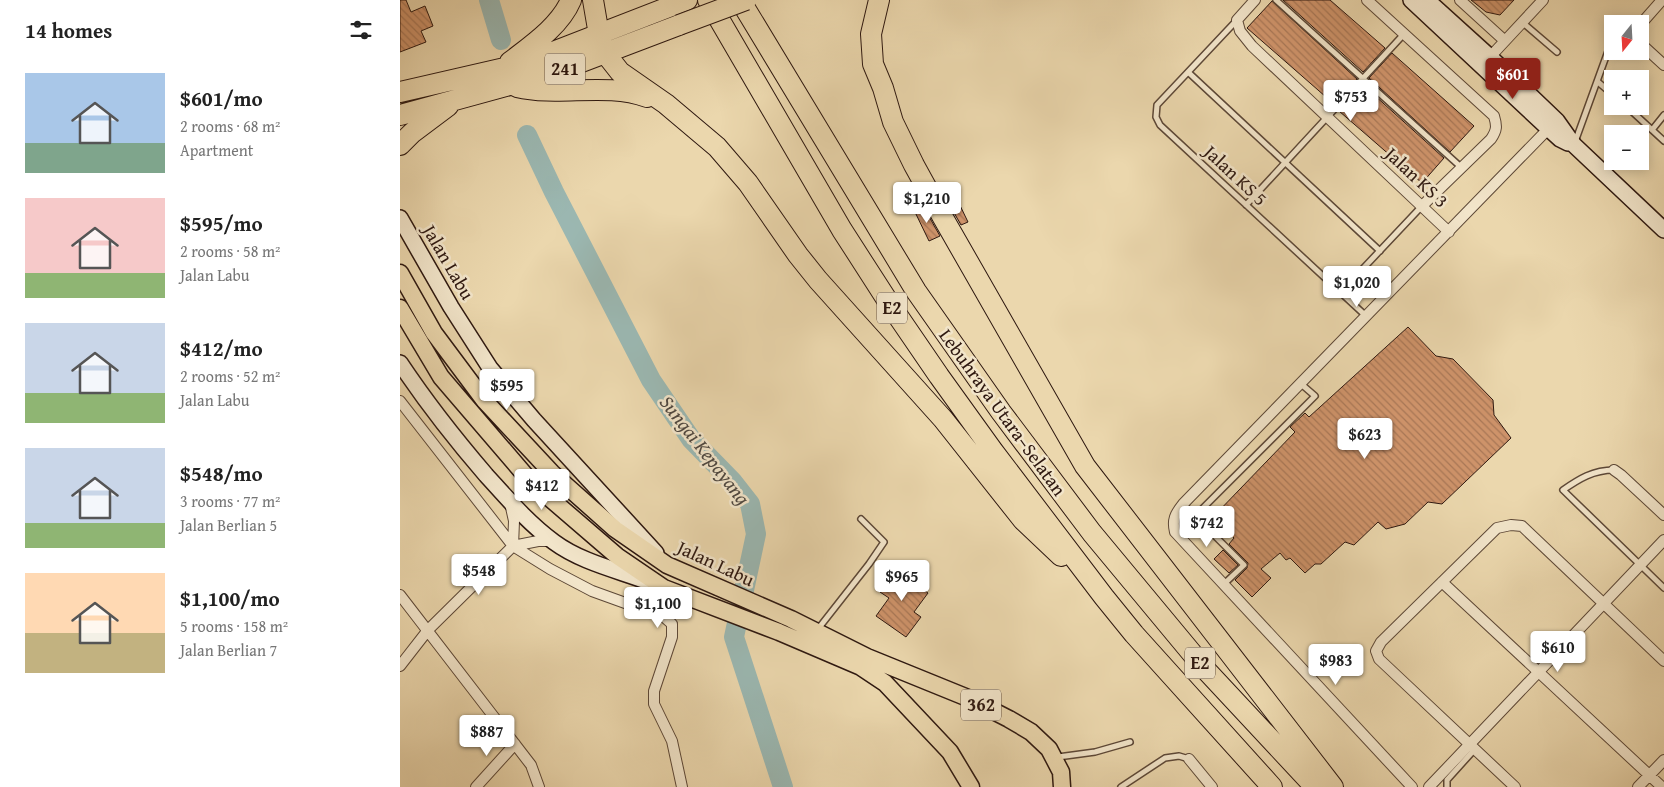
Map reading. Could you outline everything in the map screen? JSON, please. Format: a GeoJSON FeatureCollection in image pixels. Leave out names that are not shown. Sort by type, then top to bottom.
{"type":"FeatureCollection","features":[{"type":"Feature","properties":{"kind":"highway"},"geometry":{"type":"LineString","coordinates":[[571,0],[564,12],[542,37],[514,75],[552,91],[603,89],[625,91],[666,104]]}},
{"type":"Feature","properties":{"kind":"highway"},"geometry":{"type":"LineString","coordinates":[[593,0],[602,44],[620,72],[666,104],[717,147],[748,183],[798,255],[818,280],[943,419],[1023,520],[1104,597]]}},
{"type":"Feature","properties":{"kind":"highway","name":"Lebuhraya Utara–Selatan"},"geometry":{"type":"LineString","coordinates":[[708,0],[807,171],[889,303],[993,451],[1134,634],[1272,787]]}},
{"type":"Feature","properties":{"kind":"highway","name":"Lebuhraya Utara–Selatan"},"geometry":{"type":"LineString","coordinates":[[740,0],[916,291],[1001,412],[1092,533],[1205,669],[1316,787]]}},
{"type":"Feature","properties":{"kind":"highway","name":"241"},"geometry":{"type":"LineString","coordinates":[[602,44],[679,25],[746,0]]}},
{"type":"Feature","properties":{"kind":"highway"},"geometry":{"type":"LineString","coordinates":[[880,1],[871,34],[873,64],[883,88],[893,122],[942,216],[1085,466],[1333,787]]}},
{"type":"Feature","properties":{"kind":"highway","name":"241"},"geometry":{"type":"LineString","coordinates":[[400,115],[514,75],[550,74],[678,4]]}},
{"type":"Feature","properties":{"kind":"highway"},"geometry":{"type":"LineString","coordinates":[[400,81],[432,84]]}},
{"type":"Feature","properties":{"kind":"highway","name":"241"},"geometry":{"type":"LineString","coordinates":[[400,92],[432,84],[464,91]]}},
{"type":"Feature","properties":{"kind":"highway"},"geometry":{"type":"LineString","coordinates":[[400,145],[464,91]]}},
{"type":"Feature","properties":{"kind":"main road"},"geometry":{"type":"LineString","coordinates":[[1411,0],[1553,125]]}},
{"type":"Feature","properties":{"kind":"main road"},"geometry":{"type":"LineString","coordinates":[[1427,0],[1490,57],[1553,125],[1560,139],[1574,146],[1664,230]]}},
{"type":"Feature","properties":{"kind":"main road","name":"Jalan Labu"},"geometry":{"type":"LineString","coordinates":[[400,218],[451,308],[490,368],[534,420],[667,565],[791,619],[867,657],[968,698],[1009,719],[1031,732],[1049,749],[1061,772],[1062,787]]}},
{"type":"Feature","properties":{"kind":"main road"},"geometry":{"type":"LineString","coordinates":[[400,273],[434,333],[484,400],[552,473],[615,529],[667,565]]}},
{"type":"Feature","properties":{"kind":"main road"},"geometry":{"type":"LineString","coordinates":[[400,308],[441,377],[531,482],[617,556],[664,588]]}},
{"type":"Feature","properties":{"kind":"main road","name":"Jalan Labu"},"geometry":{"type":"LineString","coordinates":[[400,363],[428,403],[468,454],[510,503],[553,542],[578,556],[779,632],[861,667],[879,678],[950,752],[971,787]]}},
{"type":"Feature","properties":{"kind":"street"},"geometry":{"type":"LineString","coordinates":[[1238,20],[1255,0]]}},
{"type":"Feature","properties":{"kind":"street"},"geometry":{"type":"LineString","coordinates":[[1367,0],[1494,116],[1496,123],[1496,131],[1491,139],[1422,206]]}},
{"type":"Feature","properties":{"kind":"street"},"geometry":{"type":"LineString","coordinates":[[1490,57],[1543,0]]}},
{"type":"Feature","properties":{"kind":"street"},"geometry":{"type":"LineString","coordinates":[[1649,15],[1662,0]]}},
{"type":"Feature","properties":{"kind":"street"},"geometry":{"type":"LineString","coordinates":[[1465,2],[1504,41]]}},
{"type":"Feature","properties":{"kind":"street","name":"Jalan KS 3"},"geometry":{"type":"LineString","coordinates":[[1238,20],[1240,31],[1252,46],[1449,232]]}},
{"type":"Feature","properties":{"kind":"street"},"geometry":{"type":"LineString","coordinates":[[1649,51],[1664,65]]}},
{"type":"Feature","properties":{"kind":"street"},"geometry":{"type":"LineString","coordinates":[[1412,787],[1175,532],[1172,521],[1182,504],[1553,125]]}},
{"type":"Feature","properties":{"kind":"street"},"geometry":{"type":"LineString","coordinates":[[400,401],[513,546],[592,592],[664,617],[672,624],[672,637],[654,691],[654,704],[672,741],[682,787]]}},
{"type":"Feature","properties":{"kind":"street"},"geometry":{"type":"LineString","coordinates":[[1614,470],[1664,515]]}},
{"type":"Feature","properties":{"kind":"street"},"geometry":{"type":"LineString","coordinates":[[510,503],[514,521],[513,546]]}},
{"type":"Feature","properties":{"kind":"street"},"geometry":{"type":"LineString","coordinates":[[1515,787],[1379,659],[1376,651],[1380,642],[1497,528],[1511,525],[1522,526],[1664,662]]}},
{"type":"Feature","properties":{"kind":"street"},"geometry":{"type":"LineString","coordinates":[[1429,787],[1472,747],[1538,672],[1664,540]]}},
{"type":"Feature","properties":{"kind":"street"},"geometry":{"type":"LineString","coordinates":[[400,666],[428,630],[513,546],[538,541],[553,542]]}},
{"type":"Feature","properties":{"kind":"street"},"geometry":{"type":"LineString","coordinates":[[1442,582],[1662,787]]}},
{"type":"Feature","properties":{"kind":"street"},"geometry":{"type":"LineString","coordinates":[[400,595],[531,764],[539,787]]}},
{"type":"Feature","properties":{"kind":"street"},"geometry":{"type":"LineString","coordinates":[[476,787],[515,744]]}},
{"type":"Feature","properties":{"kind":"street"},"geometry":{"type":"LineString","coordinates":[[1189,759],[1212,787]]}},
{"type":"Feature","properties":{"kind":"street"},"geometry":{"type":"LineString","coordinates":[[1638,787],[1664,760]]}},
{"type":"Feature","properties":{"kind":"lane"},"geometry":{"type":"LineString","coordinates":[[1276,0],[1462,168]]}},
{"type":"Feature","properties":{"kind":"lane"},"geometry":{"type":"LineString","coordinates":[[1238,20],[1188,72],[1380,251]]}},
{"type":"Feature","properties":{"kind":"lane"},"geometry":{"type":"LineString","coordinates":[[1522,22],[1557,52]]}},
{"type":"Feature","properties":{"kind":"lane"},"geometry":{"type":"LineString","coordinates":[[1246,205],[1404,34]]}},
{"type":"Feature","properties":{"kind":"lane"},"geometry":{"type":"LineString","coordinates":[[1574,146],[1605,60]]}},
{"type":"Feature","properties":{"kind":"lane","name":"Jalan KS 5"},"geometry":{"type":"LineString","coordinates":[[1188,72],[1157,105],[1156,117],[1160,125],[1366,316]]}},
{"type":"Feature","properties":{"kind":"lane"},"geometry":{"type":"LineString","coordinates":[[1598,82],[1604,87]]}},
{"type":"Feature","properties":{"kind":"lane"},"geometry":{"type":"LineString","coordinates":[[1636,115],[1664,141]]}},
{"type":"Feature","properties":{"kind":"lane"},"geometry":{"type":"LineString","coordinates":[[1652,130],[1664,115]]}},
{"type":"Feature","properties":{"kind":"lane"},"geometry":{"type":"LineString","coordinates":[[1340,293],[1422,206]]}},
{"type":"Feature","properties":{"kind":"lane"},"geometry":{"type":"LineString","coordinates":[[1195,516],[1315,396],[1300,384]]}},
{"type":"Feature","properties":{"kind":"lane"},"geometry":{"type":"LineString","coordinates":[[1614,470],[1603,470],[1587,474],[1563,490],[1639,566],[1664,588]]}},
{"type":"Feature","properties":{"kind":"lane"},"geometry":{"type":"LineString","coordinates":[[1182,504],[1244,565],[1224,584]]}},
{"type":"Feature","properties":{"kind":"lane"},"geometry":{"type":"LineString","coordinates":[[816,632],[870,564],[884,542],[861,519]]}},
{"type":"Feature","properties":{"kind":"lane"},"geometry":{"type":"LineString","coordinates":[[1054,758],[1095,752],[1130,742]]}},
{"type":"Feature","properties":{"kind":"lane"},"geometry":{"type":"LineString","coordinates":[[1447,787],[1447,780],[1472,747]]}},
{"type":"Feature","properties":{"kind":"lane"},"geometry":{"type":"LineString","coordinates":[[1121,787],[1165,758],[1179,756],[1189,759]]}},
{"type":"Feature","properties":{"kind":"building"},"geometry":{"type":"Polygon","coordinates":[[[400,0],[406,0],[411,12],[425,6],[433,26],[421,31],[426,42],[400,52],[400,0]]]}},
{"type":"Feature","properties":{"kind":"building"},"geometry":{"type":"Polygon","coordinates":[[[1283,0],[1330,0],[1385,48],[1363,72],[1283,0]]]}},
{"type":"Feature","properties":{"kind":"building"},"geometry":{"type":"Polygon","coordinates":[[[1471,0],[1514,0],[1500,15],[1486,12],[1471,0]]]}},
{"type":"Feature","properties":{"kind":"building"},"geometry":{"type":"Polygon","coordinates":[[[1272,1],[1357,79],[1334,104],[1247,28],[1272,1]]]}},
{"type":"Feature","properties":{"kind":"building"},"geometry":{"type":"Polygon","coordinates":[[[1392,53],[1474,126],[1450,152],[1369,78],[1392,53]]]}},
{"type":"Feature","properties":{"kind":"building"},"geometry":{"type":"Polygon","coordinates":[[[1363,85],[1444,158],[1422,183],[1339,111],[1363,85]]]}},
{"type":"Feature","properties":{"kind":"building"},"geometry":{"type":"Polygon","coordinates":[[[953,191],[968,222],[961,225],[944,195],[953,191]]]}},
{"type":"Feature","properties":{"kind":"building"},"geometry":{"type":"Polygon","coordinates":[[[923,206],[940,236],[929,241],[914,210],[923,206]]]}},
{"type":"Feature","properties":{"kind":"building"},"geometry":{"type":"Polygon","coordinates":[[[1408,327],[1436,356],[1453,359],[1493,400],[1494,415],[1511,438],[1442,504],[1428,502],[1405,524],[1386,529],[1378,522],[1354,545],[1345,542],[1321,564],[1315,564],[1305,573],[1290,558],[1286,560],[1280,553],[1261,569],[1271,578],[1252,597],[1235,580],[1247,568],[1248,563],[1229,544],[1234,538],[1213,517],[1295,432],[1290,427],[1305,413],[1309,417],[1408,327]]]}},
{"type":"Feature","properties":{"kind":"building"},"geometry":{"type":"Polygon","coordinates":[[[1223,550],[1238,565],[1229,573],[1214,559],[1223,550]]]}},
{"type":"Feature","properties":{"kind":"building"},"geometry":{"type":"Polygon","coordinates":[[[900,564],[914,575],[910,580],[928,593],[914,612],[921,617],[906,637],[876,616],[889,598],[880,592],[900,564]]]}},
{"type":"Feature","properties":{"kind":"waterway","name":"Sungai Kepayang"},"geometry":{"type":"LineString","coordinates":[[489,0],[501,40]]}},
{"type":"Feature","properties":{"kind":"waterway","name":"Sungai Kepayang"},"geometry":{"type":"LineString","coordinates":[[527,135],[554,192],[651,380],[691,439],[732,481],[750,504],[756,534],[734,637],[783,787]]}}]}
